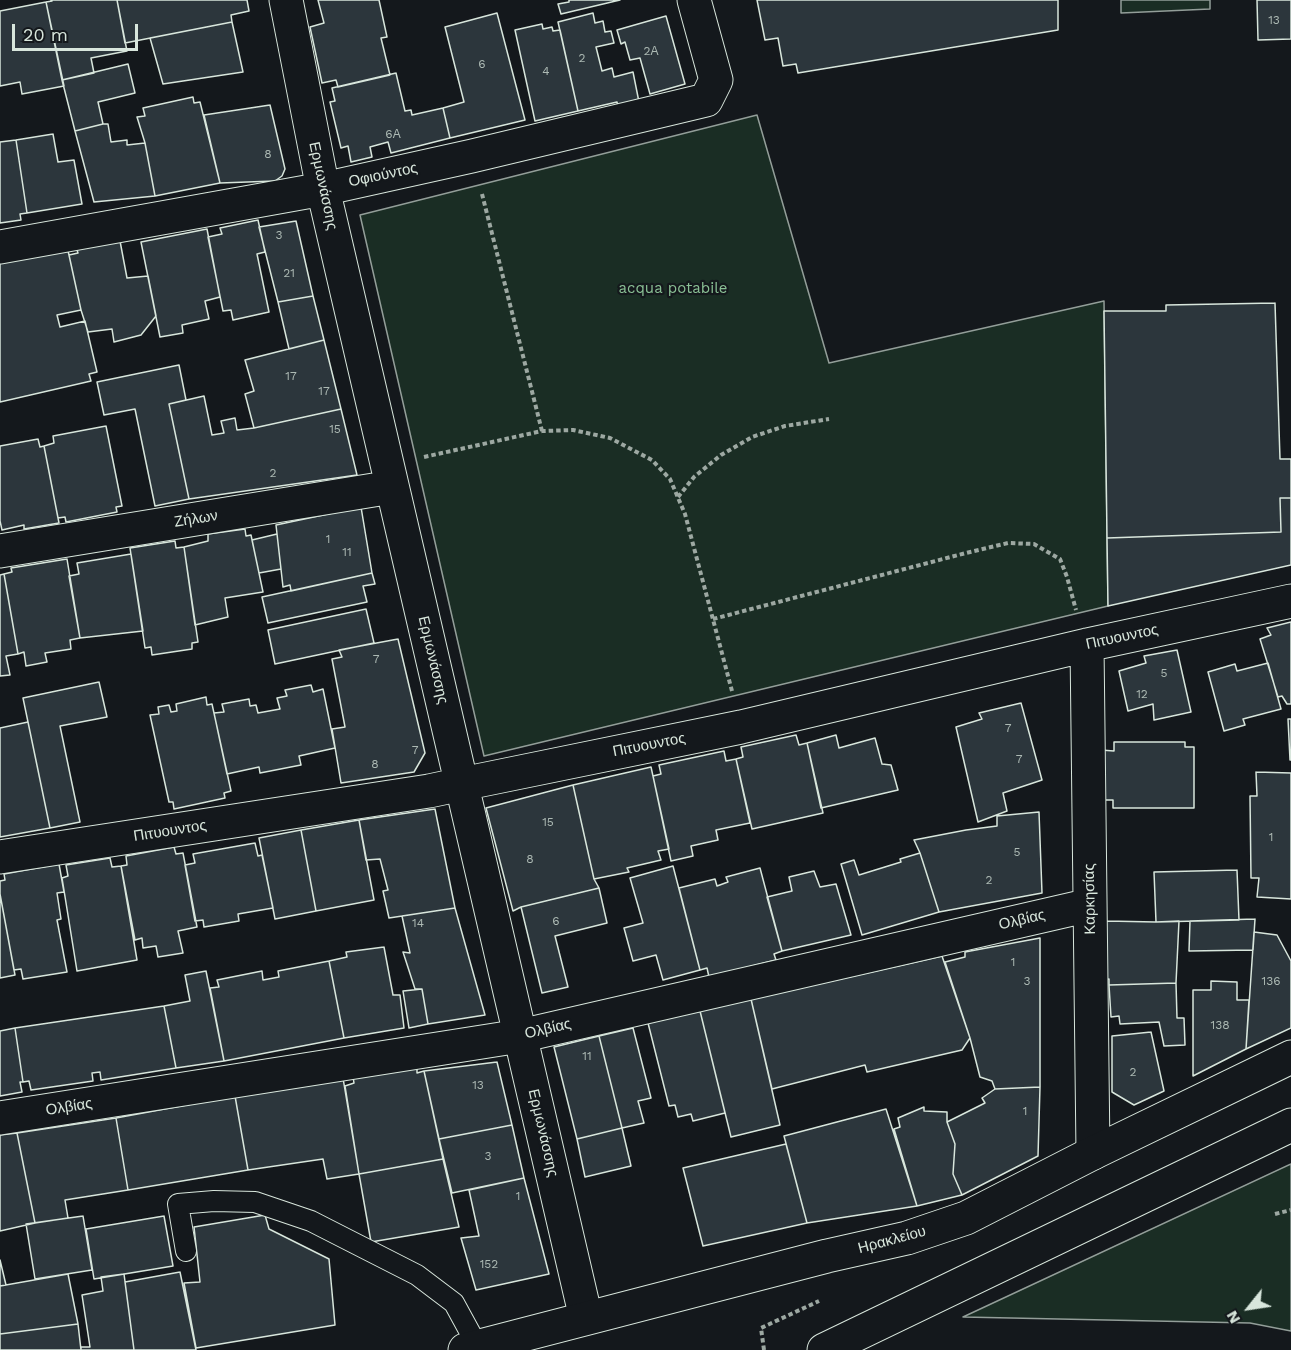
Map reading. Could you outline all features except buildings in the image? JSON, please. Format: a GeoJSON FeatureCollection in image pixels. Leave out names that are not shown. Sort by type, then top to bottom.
{"type":"FeatureCollection","features":[{"type":"Feature","properties":{"kind":"street","name":"Ερμωνάσσης"},"geometry":{"type":"LineString","coordinates":[[286,0],[323,189],[586,1318]]}},
{"type":"Feature","properties":{"kind":"street","name":"Οφιούντος"},"geometry":{"type":"LineString","coordinates":[[0,247],[323,189],[706,100],[716,80],[694,0]]}},
{"type":"Feature","properties":{"kind":"street","name":"Ζήλων"},"geometry":{"type":"LineString","coordinates":[[0,551],[390,476]]}},
{"type":"Feature","properties":{"kind":"street","name":"Πιτυουντος"},"geometry":{"type":"LineString","coordinates":[[0,857],[429,791],[741,727],[1086,645],[1291,601]]}},
{"type":"Feature","properties":{"kind":"street","name":"Καρκησίας"},"geometry":{"type":"LineString","coordinates":[[1086,645],[1093,1153]]}},
{"type":"Feature","properties":{"kind":"street","name":"Ολβίας"},"geometry":{"type":"LineString","coordinates":[[0,1118],[520,1036],[1090,905]]}},
{"type":"Feature","properties":{"kind":"street","name":"Ηρακλείου"},"geometry":{"type":"LineString","coordinates":[[471,1348],[827,1256],[907,1238],[966,1218],[1093,1153],[1291,1057]]}},
{"type":"Feature","properties":{"kind":"street"},"geometry":{"type":"LineString","coordinates":[[824,1350],[1291,1125]]}},
{"type":"Feature","properties":{"kind":"lane"},"geometry":{"type":"LineString","coordinates":[[186,1251],[178,1204],[214,1201],[255,1202],[310,1221],[417,1275],[454,1303],[471,1348]]}},
{"type":"Feature","properties":{"kind":"path"},"geometry":{"type":"LineString","coordinates":[[472,156],[542,430]]}},
{"type":"Feature","properties":{"kind":"path"},"geometry":{"type":"LineString","coordinates":[[678,497],[694,477],[721,455],[752,437],[785,426],[829,419]]}},
{"type":"Feature","properties":{"kind":"path"},"geometry":{"type":"LineString","coordinates":[[390,476],[542,430],[573,430],[610,438],[652,460],[670,479],[685,514],[741,727]]}},
{"type":"Feature","properties":{"kind":"path"},"geometry":{"type":"LineString","coordinates":[[713,619],[1008,543],[1034,544],[1059,559],[1067,577],[1086,645]]}},
{"type":"Feature","properties":{"kind":"path"},"geometry":{"type":"LineString","coordinates":[[1275,1214],[1291,1210]]}},
{"type":"Feature","properties":{"kind":"path"},"geometry":{"type":"LineString","coordinates":[[764,1350],[761,1328],[828,1296]]}},
{"type":"Feature","properties":{"kind":"green space"},"geometry":{"type":"Polygon","coordinates":[[[1121,0],[1210,0],[1210,9],[1121,13],[1121,0]]]}},
{"type":"Feature","properties":{"kind":"green space","name":"acqua potabile"},"geometry":{"type":"Polygon","coordinates":[[[757,115],[829,363],[1104,301],[1108,606],[484,756],[360,215],[757,115]]]}},
{"type":"Feature","properties":{"kind":"green space"},"geometry":{"type":"Polygon","coordinates":[[[1291,1164],[1291,1331],[1250,1323],[963,1317],[1291,1164]]]}}]}
